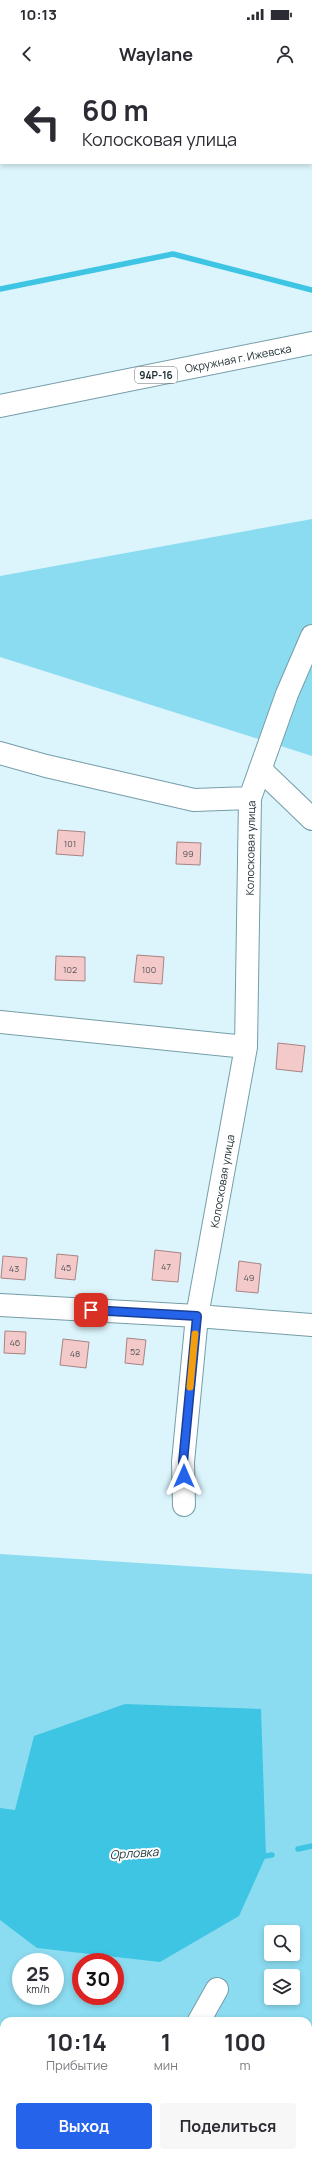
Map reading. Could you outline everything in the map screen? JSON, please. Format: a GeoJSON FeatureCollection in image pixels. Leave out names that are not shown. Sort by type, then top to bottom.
{"type":"FeatureCollection","features":[{"type":"Feature","properties":{"kind":"street","name":"Окружная г. Ижевска"},"geometry":{"type":"LineString","coordinates":[[0,406],[312,343]]}},
{"type":"Feature","properties":{"kind":"street","name":"Колосковая улица"},"geometry":{"type":"LineString","coordinates":[[184,1505],[183,1462],[197,1316],[246,1047],[250,798],[287,694],[312,636]]}},
{"type":"Feature","properties":{"kind":"street"},"geometry":{"type":"LineString","coordinates":[[0,753],[46,766],[194,800],[250,798]]}},
{"type":"Feature","properties":{"kind":"street"},"geometry":{"type":"LineString","coordinates":[[260,769],[312,819]]}},
{"type":"Feature","properties":{"kind":"street"},"geometry":{"type":"LineString","coordinates":[[0,1022],[246,1047]]}},
{"type":"Feature","properties":{"kind":"street"},"geometry":{"type":"LineString","coordinates":[[0,1305],[197,1316],[312,1325]]}},
{"type":"Feature","properties":{"kind":"street"},"geometry":{"type":"LineString","coordinates":[[200,2017],[217,1989]]}},
{"type":"Feature","properties":{"kind":"shaded area"},"geometry":{"type":"Polygon","coordinates":[[[312,519],[312,756],[0,657],[0,576],[312,519]]]}},
{"type":"Feature","properties":{"kind":"shaded area"},"geometry":{"type":"Polygon","coordinates":[[[0,1554],[312,1574],[312,2017],[0,2017],[0,1554]]]}},
{"type":"Feature","properties":{"kind":"water"},"geometry":{"type":"Polygon","coordinates":[[[125,1704],[261,1709],[266,1856],[239,1916],[160,1962],[124,1958],[124,1953],[81,1953],[37,1948],[0,1920],[0,1808],[15,1810],[34,1736],[125,1704]]]}},
{"type":"Feature","properties":{"kind":"building"},"geometry":{"type":"Polygon","coordinates":[[[58,830],[85,832],[83,856],[56,854],[58,830]]]}},
{"type":"Feature","properties":{"kind":"building"},"geometry":{"type":"Polygon","coordinates":[[[177,842],[201,843],[200,865],[176,864],[177,842]]]}},
{"type":"Feature","properties":{"kind":"building"},"geometry":{"type":"Polygon","coordinates":[[[137,955],[164,957],[162,984],[134,982],[137,955]]]}},
{"type":"Feature","properties":{"kind":"building"},"geometry":{"type":"Polygon","coordinates":[[[56,956],[85,957],[85,981],[55,980],[56,956]]]}},
{"type":"Feature","properties":{"kind":"building"},"geometry":{"type":"Polygon","coordinates":[[[278,1043],[305,1046],[302,1072],[276,1069],[278,1043]]]}},
{"type":"Feature","properties":{"kind":"building"},"geometry":{"type":"Polygon","coordinates":[[[155,1250],[181,1253],[178,1282],[152,1280],[155,1250]]]}},
{"type":"Feature","properties":{"kind":"building"},"geometry":{"type":"Polygon","coordinates":[[[57,1254],[78,1256],[75,1280],[55,1278],[57,1254]]]}},
{"type":"Feature","properties":{"kind":"building"},"geometry":{"type":"Polygon","coordinates":[[[3,1256],[27,1258],[25,1280],[1,1278],[3,1256]]]}},
{"type":"Feature","properties":{"kind":"building"},"geometry":{"type":"Polygon","coordinates":[[[239,1261],[261,1264],[258,1293],[236,1291],[239,1261]]]}},
{"type":"Feature","properties":{"kind":"building"},"geometry":{"type":"Polygon","coordinates":[[[5,1331],[26,1332],[25,1354],[4,1353],[5,1331]]]}},
{"type":"Feature","properties":{"kind":"building"},"geometry":{"type":"Polygon","coordinates":[[[127,1338],[146,1340],[143,1365],[125,1363],[127,1338]]]}},
{"type":"Feature","properties":{"kind":"building"},"geometry":{"type":"Polygon","coordinates":[[[63,1339],[89,1342],[86,1368],[60,1365],[63,1339]]]}},
{"type":"Feature","properties":{"kind":"waterway"},"geometry":{"type":"LineString","coordinates":[[0,289],[173,254],[312,290]]}},
{"type":"Feature","properties":{"kind":"waterway","name":"Орловка"},"geometry":{"type":"LineString","coordinates":[[298,1849],[312,1846]]}},
{"type":"Feature","properties":{"kind":"waterway","name":"Орловка"},"geometry":{"type":"LineString","coordinates":[[258,1857],[272,1855]]}},
{"type":"Feature","properties":{"kind":"slow traffic"},"geometry":{"type":"LineString","coordinates":[[190,1387],[195,1334]]}},
{"type":"Feature","properties":{"kind":"route"},"geometry":{"type":"LineString","coordinates":[[91,1310],[197,1316],[183,1462],[184,1476]]}}]}
